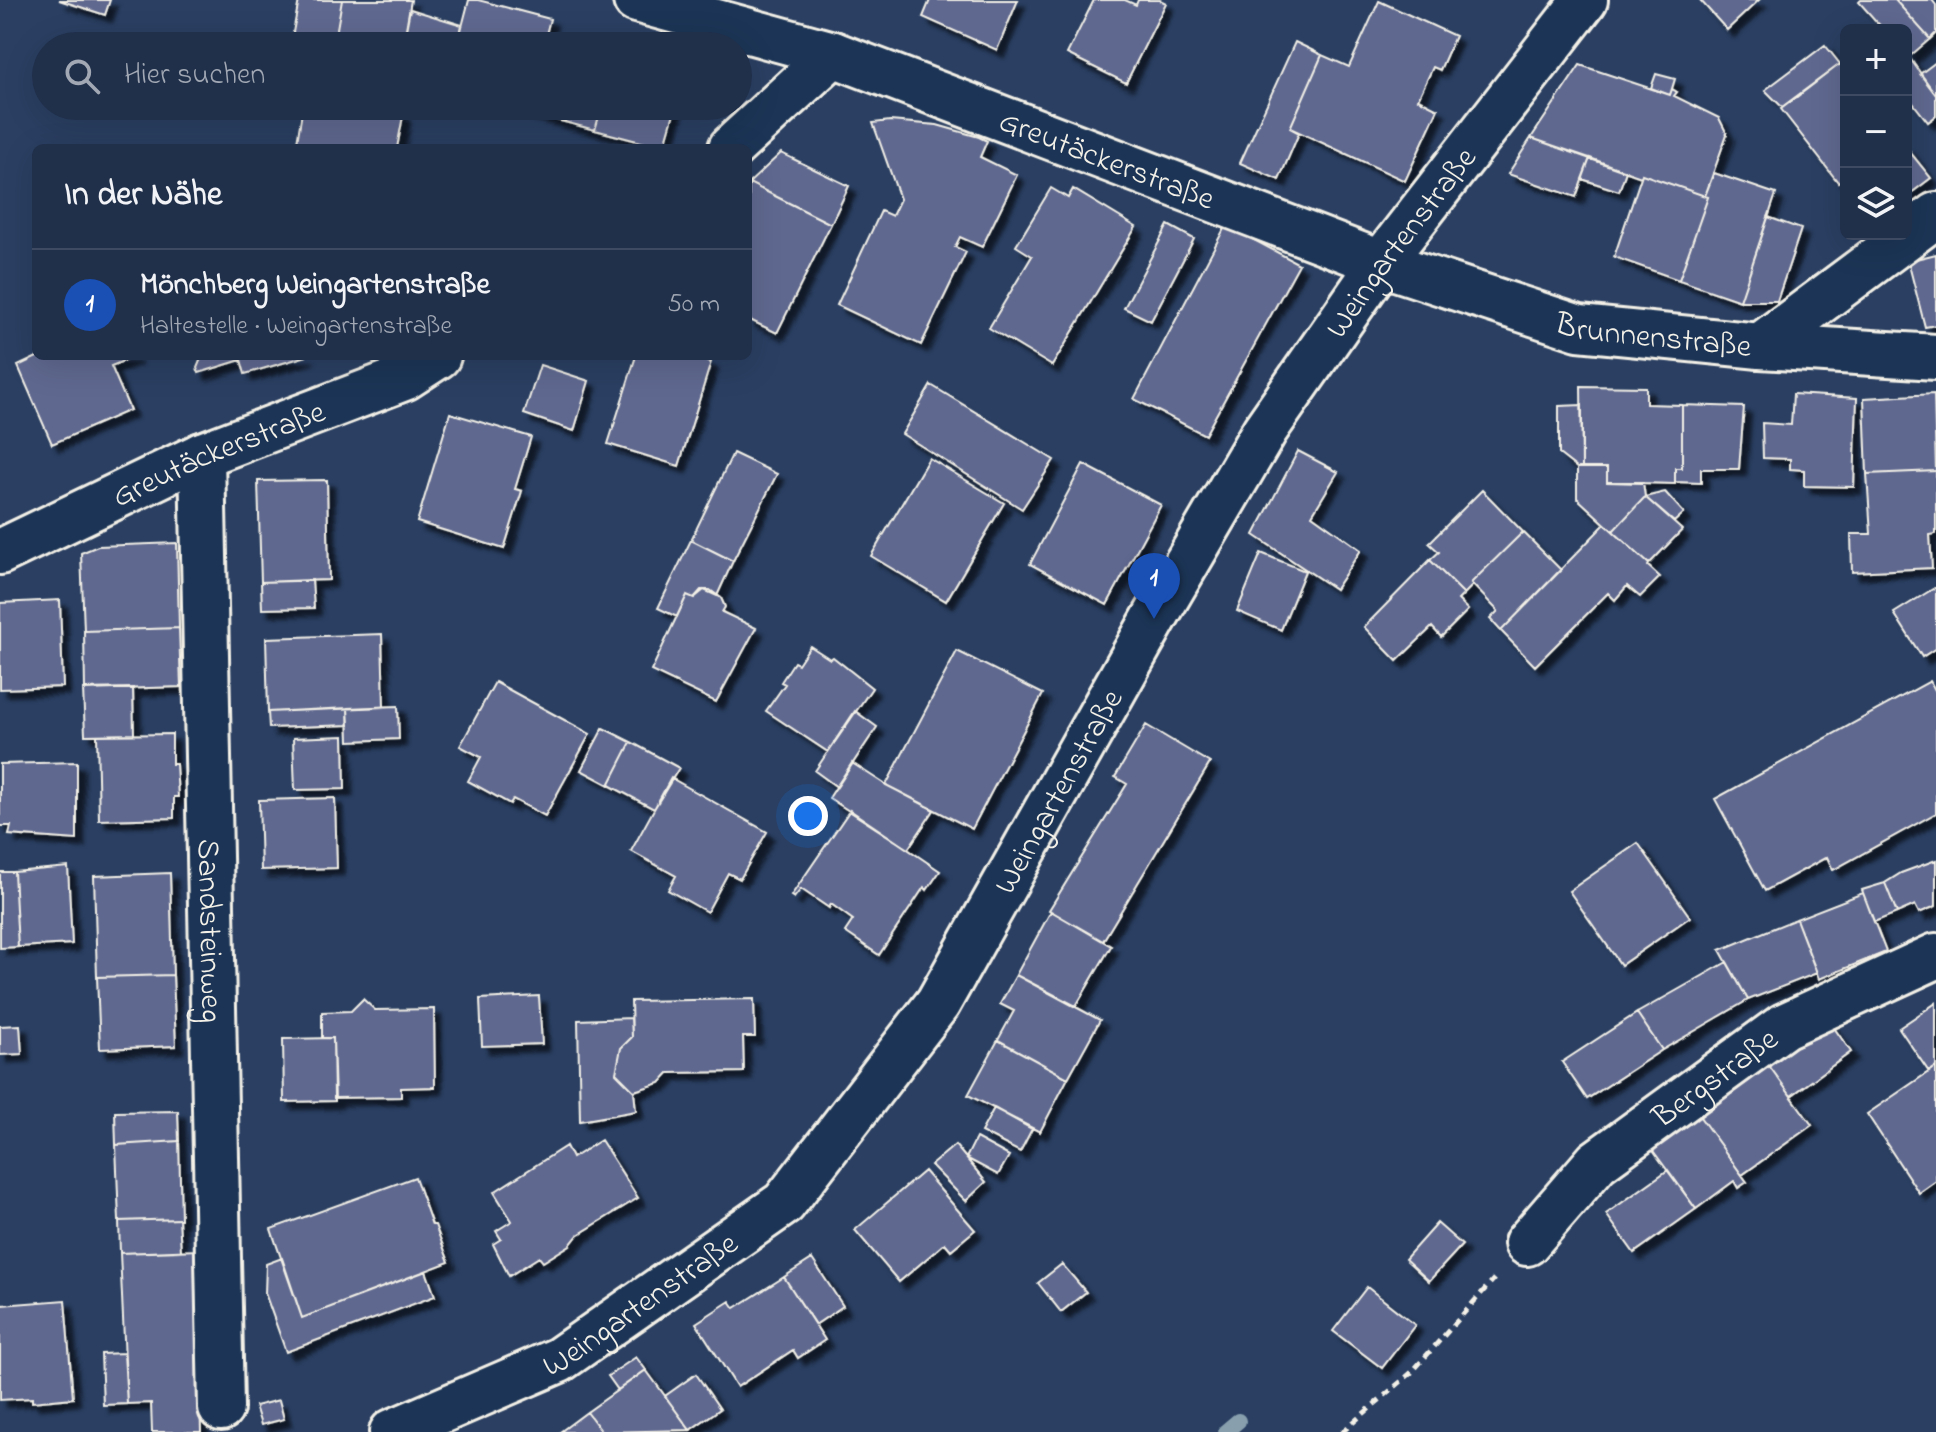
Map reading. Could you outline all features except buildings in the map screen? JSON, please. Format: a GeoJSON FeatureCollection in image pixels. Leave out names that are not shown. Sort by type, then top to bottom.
{"type":"FeatureCollection","features":[{"type":"Feature","properties":{"kind":"street","name":"Greutäckerstraße"},"geometry":{"type":"LineString","coordinates":[[636,0],[833,54],[1381,263]]}},
{"type":"Feature","properties":{"kind":"street","name":"Weingartenstraße"},"geometry":{"type":"LineString","coordinates":[[392,1432],[559,1360],[784,1203],[938,1003],[1146,633],[1265,430],[1381,263],[1585,0]]}},
{"type":"Feature","properties":{"kind":"street"},"geometry":{"type":"LineString","coordinates":[[735,144],[833,54]]}},
{"type":"Feature","properties":{"kind":"street"},"geometry":{"type":"LineString","coordinates":[[1760,346],[1936,215]]}},
{"type":"Feature","properties":{"kind":"street","name":"Brunnenstraße"},"geometry":{"type":"LineString","coordinates":[[1381,263],[1579,328],[1760,346],[1936,357]]}},
{"type":"Feature","properties":{"kind":"street","name":"Greutäckerstraße"},"geometry":{"type":"LineString","coordinates":[[0,552],[202,455],[404,378],[432,360]]}},
{"type":"Feature","properties":{"kind":"street","name":"Sandsteinweg"},"geometry":{"type":"LineString","coordinates":[[202,455],[221,1408]]}},
{"type":"Feature","properties":{"kind":"street","name":"Bergstraße"},"geometry":{"type":"LineString","coordinates":[[1527,1243],[1597,1162],[1784,1026],[1936,956]]}},
{"type":"Feature","properties":{"kind":"path"},"geometry":{"type":"LineString","coordinates":[[1342,1432],[1411,1373],[1527,1243]]}},
{"type":"Feature","properties":{"kind":"waterway"},"geometry":{"type":"LineString","coordinates":[[1225,1432],[1238,1421]]}},
{"type":"Feature","properties":{"kind":"place","name":"Mönchberg Weingartenstraße"},"geometry":{"type":"Point","coordinates":[1154,619]}}]}
